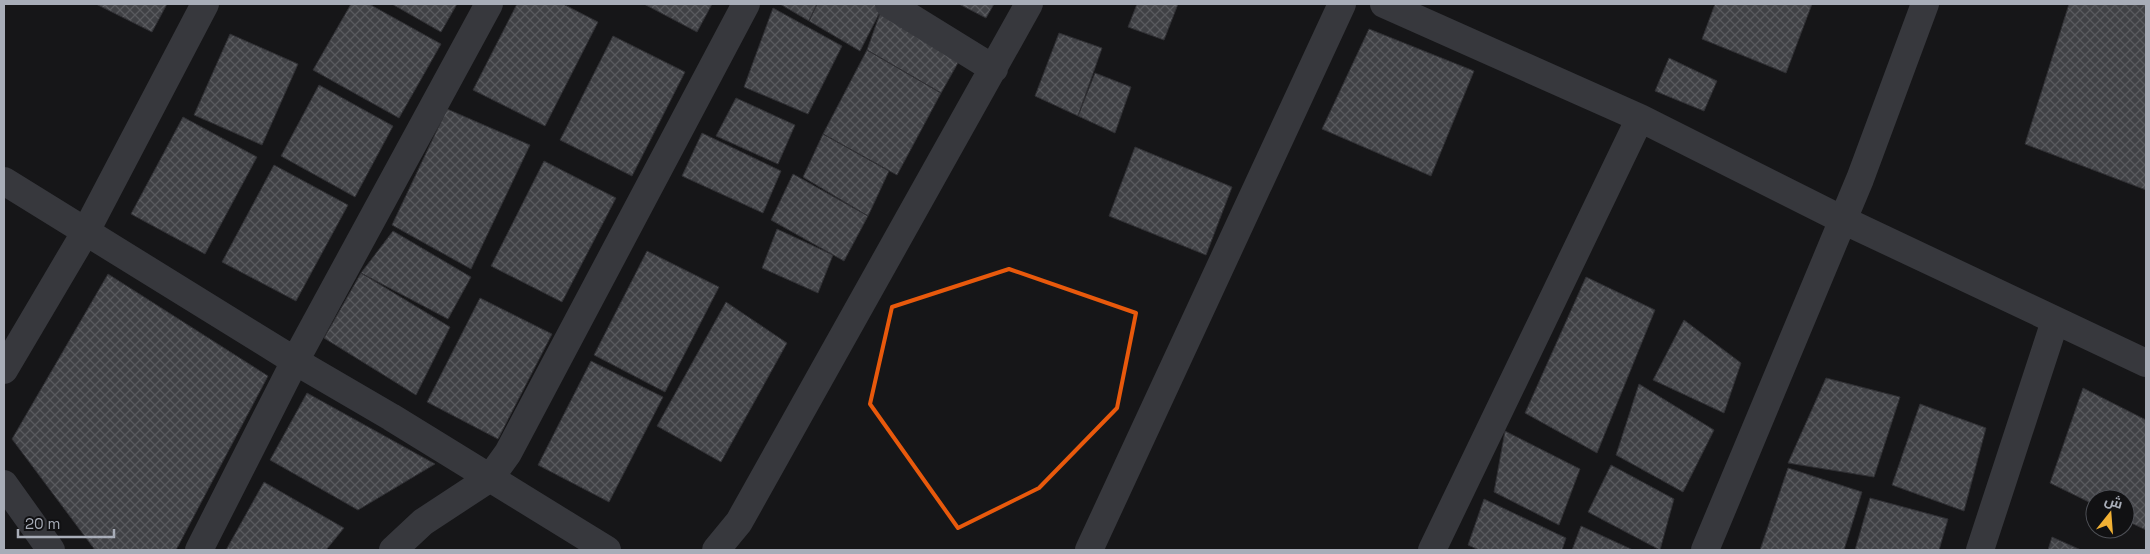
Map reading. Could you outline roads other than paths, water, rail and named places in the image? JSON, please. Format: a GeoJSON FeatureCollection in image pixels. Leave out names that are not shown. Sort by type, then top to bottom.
{"type":"FeatureCollection","features":[{"type":"Feature","properties":{"kind":"street"},"geometry":{"type":"LineString","coordinates":[[4,370],[86,231],[205,4]]}},
{"type":"Feature","properties":{"kind":"street"},"geometry":{"type":"LineString","coordinates":[[199,550],[295,361],[489,4]]}},
{"type":"Feature","properties":{"kind":"street"},"geometry":{"type":"LineString","coordinates":[[393,550],[424,522],[490,478],[512,444],[746,4]]}},
{"type":"Feature","properties":{"kind":"street"},"geometry":{"type":"LineString","coordinates":[[889,4],[994,69]]}},
{"type":"Feature","properties":{"kind":"street"},"geometry":{"type":"LineString","coordinates":[[716,550],[739,522],[1029,4]]}},
{"type":"Feature","properties":{"kind":"street"},"geometry":{"type":"LineString","coordinates":[[1089,550],[1342,4]]}},
{"type":"Feature","properties":{"kind":"street"},"geometry":{"type":"LineString","coordinates":[[1384,4],[1640,118],[1843,220],[2146,363]]}},
{"type":"Feature","properties":{"kind":"street"},"geometry":{"type":"LineString","coordinates":[[1705,550],[1860,179],[1925,4]]}},
{"type":"Feature","properties":{"kind":"street"},"geometry":{"type":"LineString","coordinates":[[1432,550],[1640,118]]}},
{"type":"Feature","properties":{"kind":"street"},"geometry":{"type":"LineString","coordinates":[[4,181],[295,361],[607,550]]}},
{"type":"Feature","properties":{"kind":"street"},"geometry":{"type":"LineString","coordinates":[[1980,550],[2055,321]]}},
{"type":"Feature","properties":{"kind":"street"},"geometry":{"type":"LineString","coordinates":[[4,484],[51,550]]}}]}
